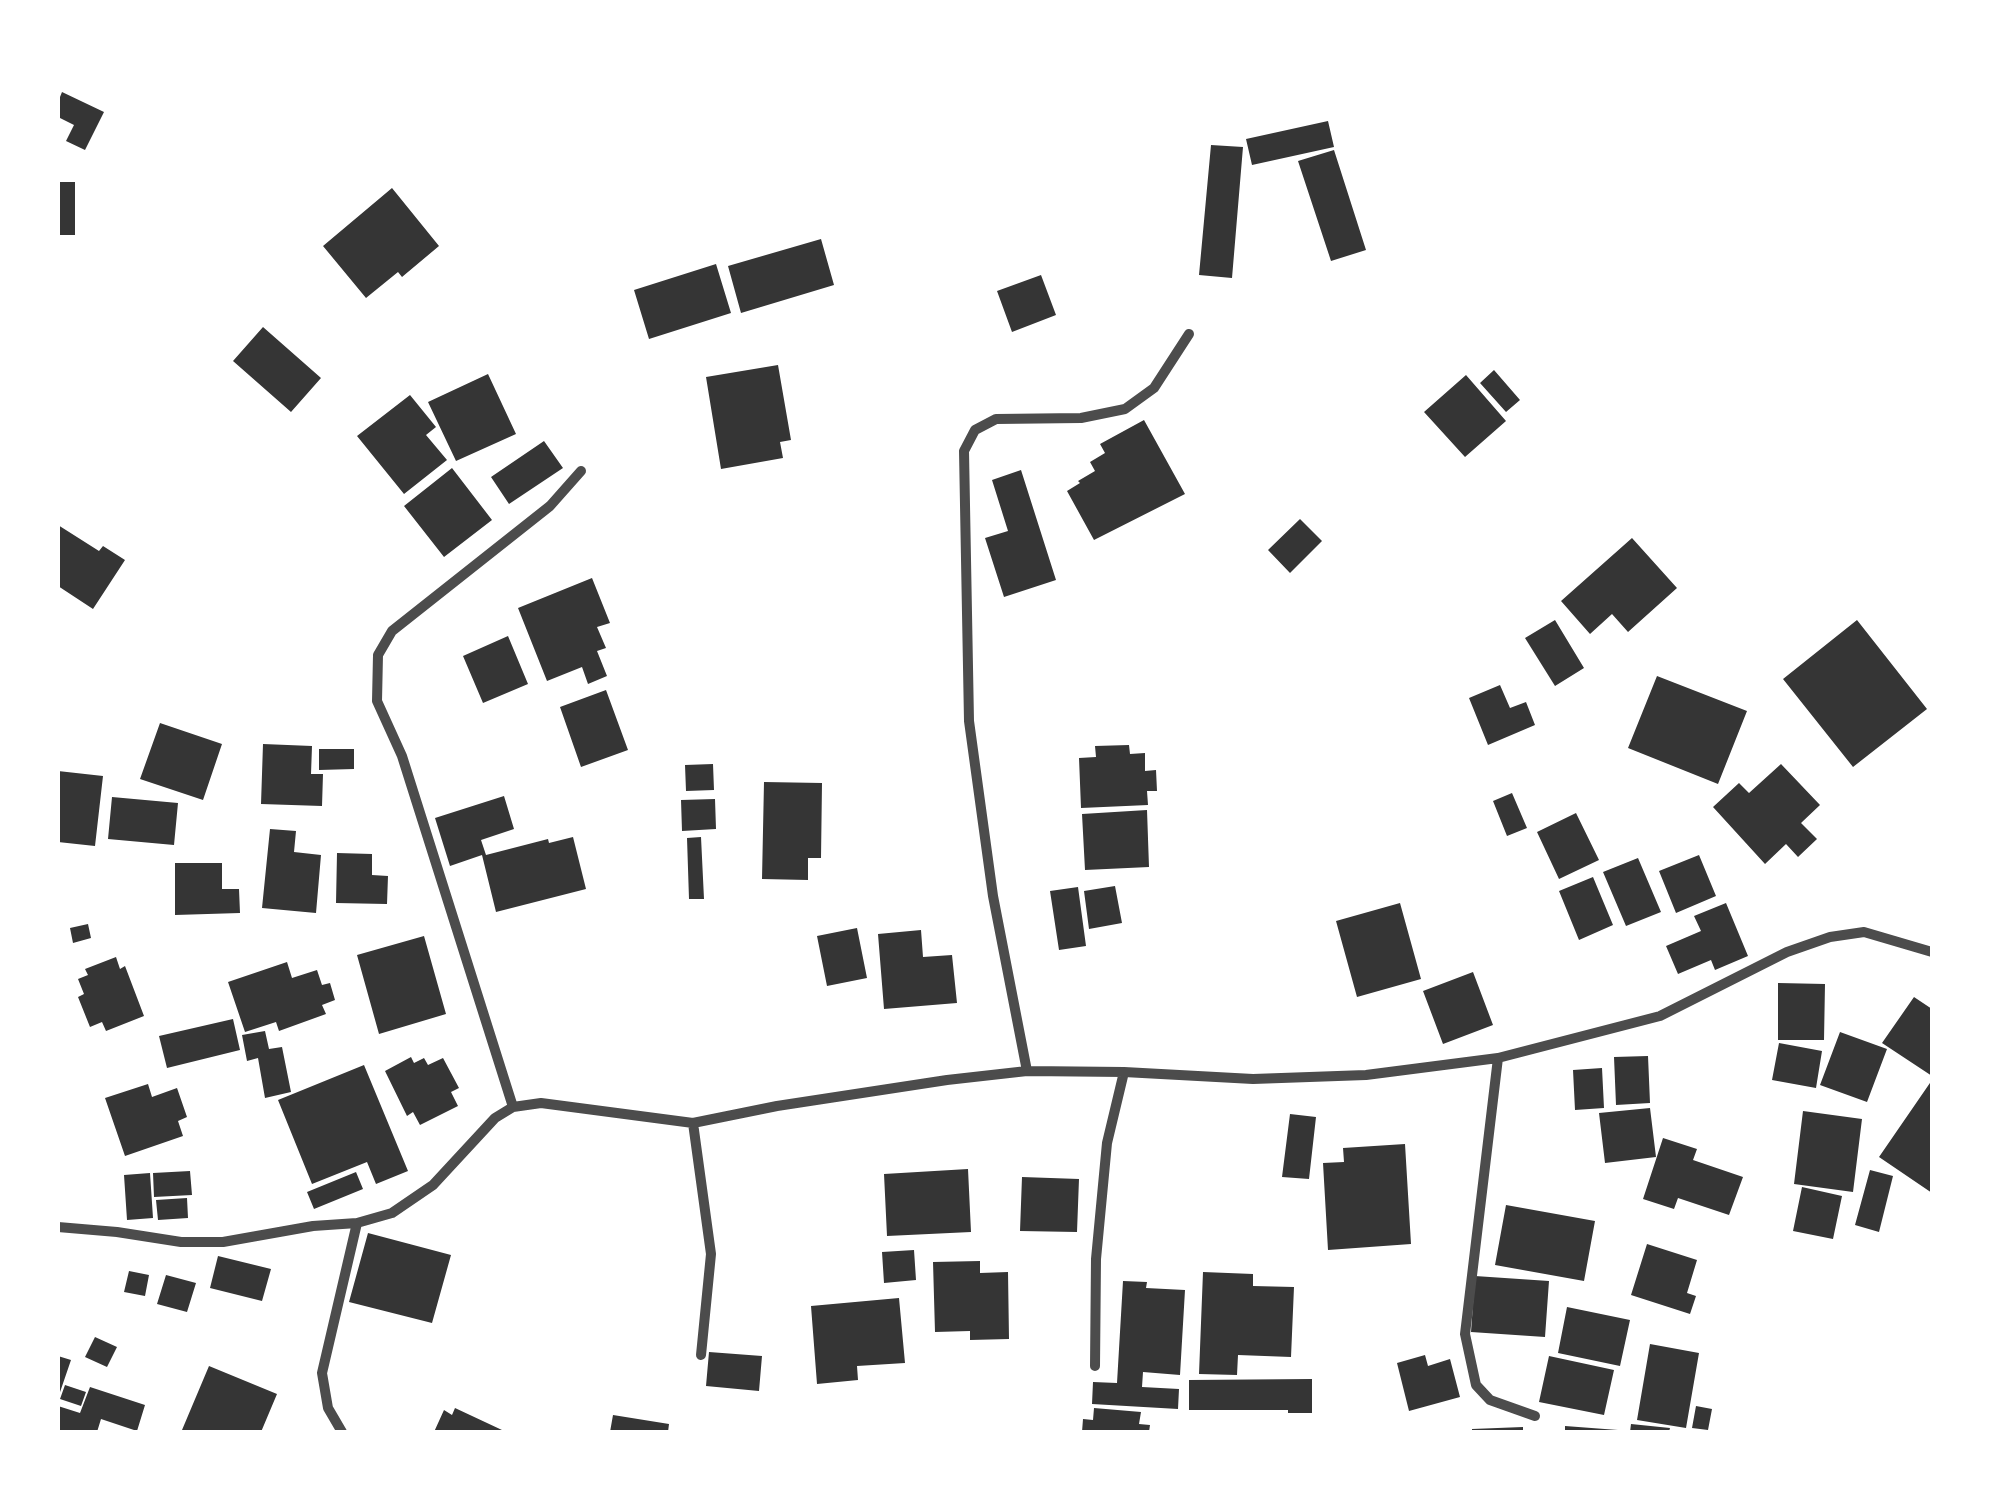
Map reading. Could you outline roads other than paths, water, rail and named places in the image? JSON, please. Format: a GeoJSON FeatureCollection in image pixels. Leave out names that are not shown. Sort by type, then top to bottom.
{"type":"FeatureCollection","features":[{"type":"Feature","properties":{"kind":"street"},"geometry":{"type":"LineString","coordinates":[[1028,1070],[993,896],[969,721],[964,451],[974,430],[996,419],[1081,418],[1126,409],[1154,388],[1189,334]]}},
{"type":"Feature","properties":{"kind":"street"},"geometry":{"type":"LineString","coordinates":[[513,1107],[402,756],[377,701],[378,655],[392,630],[550,506],[581,471]]}},
{"type":"Feature","properties":{"kind":"street"},"geometry":{"type":"LineString","coordinates":[[58,1228],[181,1242],[223,1242],[313,1226],[356,1224],[392,1213],[433,1185],[495,1118],[513,1107],[542,1103],[693,1123],[796,1103],[1028,1070],[1252,1080],[1366,1075],[1498,1058],[1660,1016],[1788,952],[1830,937],[1864,932],[1932,952]]}},
{"type":"Feature","properties":{"kind":"street"},"geometry":{"type":"LineString","coordinates":[[1498,1058],[1465,1334],[1476,1385],[1490,1400],[1535,1416]]}},
{"type":"Feature","properties":{"kind":"street"},"geometry":{"type":"LineString","coordinates":[[1095,1366],[1096,1259],[1105,1162],[1124,1072]]}},
{"type":"Feature","properties":{"kind":"street"},"geometry":{"type":"LineString","coordinates":[[693,1123],[711,1254],[702,1356]]}},
{"type":"Feature","properties":{"kind":"street"},"geometry":{"type":"LineString","coordinates":[[342,1432],[328,1408],[322,1373],[356,1224]]}}]}
